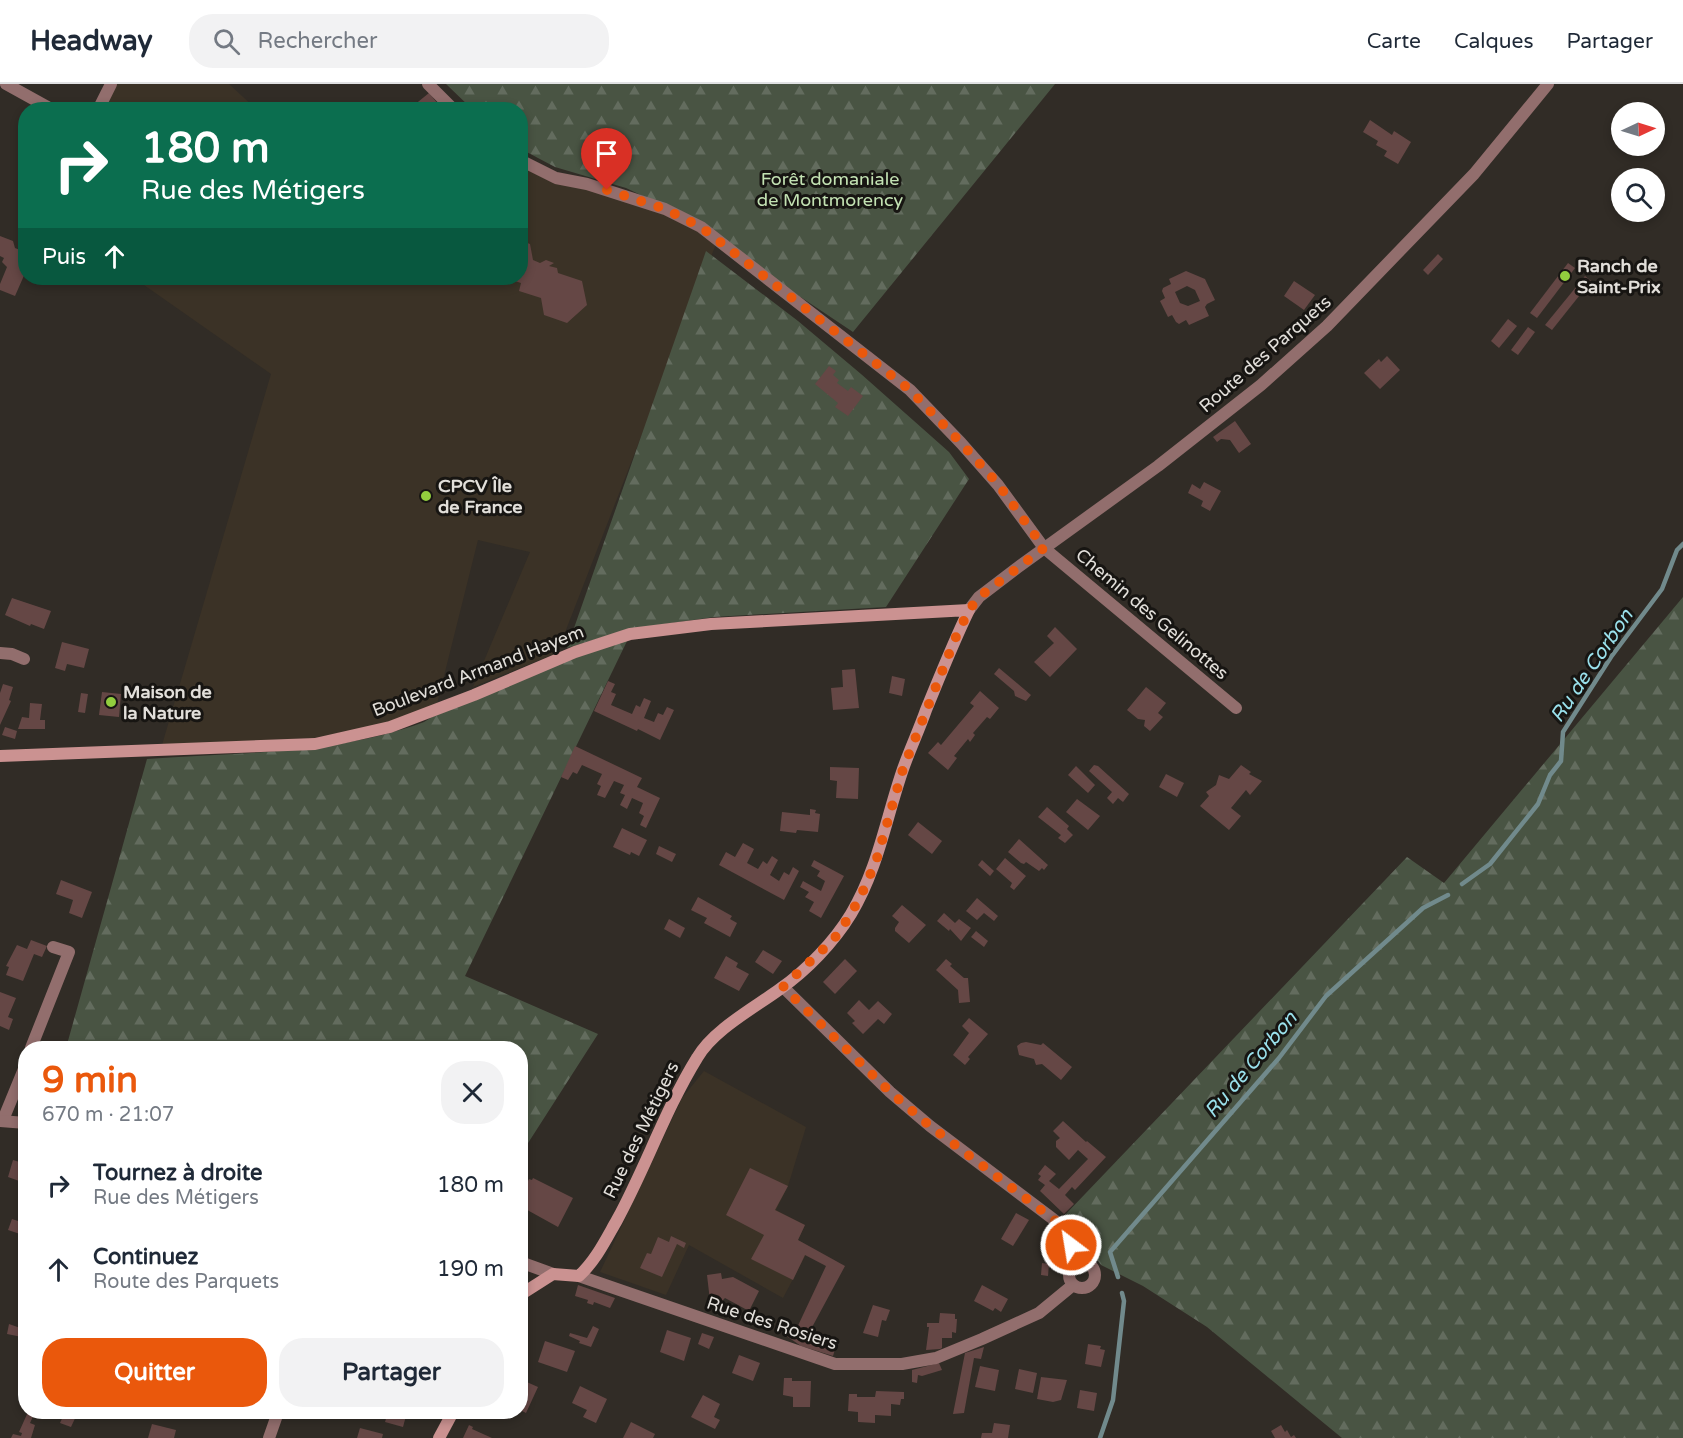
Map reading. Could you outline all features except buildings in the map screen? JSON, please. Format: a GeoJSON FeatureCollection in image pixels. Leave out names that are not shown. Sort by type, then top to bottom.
{"type":"FeatureCollection","features":[{"type":"Feature","properties":{"kind":"main road","name":"Boulevard Armand Hayem"},"geometry":{"type":"LineString","coordinates":[[0,756],[315,744],[390,727],[575,652],[630,634],[711,624],[969,610]]}},
{"type":"Feature","properties":{"kind":"main road","name":"Rue des Métigers"},"geometry":{"type":"LineString","coordinates":[[579,1276],[597,1257],[627,1201],[681,1084],[699,1054],[721,1032],[783,987],[834,939],[851,914],[877,858],[903,769],[955,639],[969,610]]}},
{"type":"Feature","properties":{"kind":"main road","name":"Rue des Rosiers"},"geometry":{"type":"LineString","coordinates":[[553,1274],[579,1276]]}},
{"type":"Feature","properties":{"kind":"main road"},"geometry":{"type":"LineString","coordinates":[[528,1290],[553,1274]]}},
{"type":"Feature","properties":{"kind":"main road"},"geometry":{"type":"LineString","coordinates":[[439,1438],[449,1419]]}},
{"type":"Feature","properties":{"kind":"street"},"geometry":{"type":"LineString","coordinates":[[6,84],[39,102]]}},
{"type":"Feature","properties":{"kind":"street"},"geometry":{"type":"LineString","coordinates":[[102,102],[111,84]]}},
{"type":"Feature","properties":{"kind":"street"},"geometry":{"type":"LineString","coordinates":[[428,84],[446,102]]}},
{"type":"Feature","properties":{"kind":"street","name":"Route des Parquets"},"geometry":{"type":"LineString","coordinates":[[969,610],[979,597],[1158,466],[1261,385],[1327,326],[1474,174],[1548,84]]}},
{"type":"Feature","properties":{"kind":"street","name":"Chemin des Gelinottes"},"geometry":{"type":"LineString","coordinates":[[528,164],[556,177],[587,184],[665,209],[701,227],[910,390],[998,484],[1044,548],[1236,708]]}},
{"type":"Feature","properties":{"kind":"street"},"geometry":{"type":"LineString","coordinates":[[0,653],[12,654],[24,659]]}},
{"type":"Feature","properties":{"kind":"street"},"geometry":{"type":"LineString","coordinates":[[34,1041],[69,952],[53,947]]}},
{"type":"Feature","properties":{"kind":"street"},"geometry":{"type":"LineString","coordinates":[[783,987],[890,1092],[1065,1228],[1077,1263]]}},
{"type":"Feature","properties":{"kind":"street"},"geometry":{"type":"LineString","coordinates":[[18,1083],[2,1121],[18,1122]]}},
{"type":"Feature","properties":{"kind":"street"},"geometry":{"type":"LineString","coordinates":[[1085,1262],[1092,1267],[1095,1280],[1085,1288],[1073,1285],[1069,1273],[1077,1263],[1085,1262]]}},
{"type":"Feature","properties":{"kind":"street","name":"Rue des Rosiers"},"geometry":{"type":"LineString","coordinates":[[528,1265],[553,1274]]}},
{"type":"Feature","properties":{"kind":"street","name":"Rue des Rosiers"},"geometry":{"type":"LineString","coordinates":[[579,1276],[835,1364],[902,1364],[936,1358],[982,1340],[1039,1313],[1073,1285]]}},
{"type":"Feature","properties":{"kind":"street"},"geometry":{"type":"LineString","coordinates":[[269,1438],[276,1419]]}},
{"type":"Feature","properties":{"kind":"shaded area"},"geometry":{"type":"Polygon","coordinates":[[[111,84],[229,84],[248,102],[102,102],[111,84]]]}},
{"type":"Feature","properties":{"kind":"shaded area","name":"CPCV Île de France"},"geometry":{"type":"Polygon","coordinates":[[[528,162],[665,209],[718,239],[557,653],[473,687],[530,552],[478,540],[437,704],[387,723],[314,738],[162,745],[271,374],[144,285],[528,285],[528,162]]]}},
{"type":"Feature","properties":{"kind":"shaded area"},"geometry":{"type":"Polygon","coordinates":[[[704,1071],[806,1127],[788,1186],[776,1210],[805,1225],[798,1240],[810,1247],[783,1298],[689,1245],[666,1295],[600,1272],[682,1098],[704,1071]]]}},
{"type":"Feature","properties":{"kind":"green space","name":"Forêt domaniale de Montmorency"},"geometry":{"type":"Polygon","coordinates":[[[446,84],[1055,84],[853,332],[666,207],[626,188],[555,167],[528,153],[528,102],[465,102],[446,84]]]}},
{"type":"Feature","properties":{"kind":"green space"},"geometry":{"type":"Polygon","coordinates":[[[706,251],[798,321],[861,374],[949,452],[969,479],[886,607],[714,617],[630,629],[567,648],[706,251]]]}},
{"type":"Feature","properties":{"kind":"green space"},"geometry":{"type":"Polygon","coordinates":[[[1683,597],[1683,1438],[1342,1438],[1207,1327],[1143,1286],[1101,1265],[1064,1216],[1407,857],[1444,883],[1683,597]]]}},
{"type":"Feature","properties":{"kind":"green space"},"geometry":{"type":"Polygon","coordinates":[[[628,639],[465,976],[598,1034],[528,1143],[528,1041],[68,1041],[147,759],[287,750],[356,741],[390,733],[424,722],[576,657],[628,639]]]}},
{"type":"Feature","properties":{"kind":"waterway","name":"Ru de Corbon"},"geometry":{"type":"LineString","coordinates":[[1462,884],[1490,864],[1538,804],[1550,775],[1561,761],[1563,732],[1611,657],[1662,589],[1677,550],[1683,544]]}},
{"type":"Feature","properties":{"kind":"waterway","name":"Ru de Corbon"},"geometry":{"type":"LineString","coordinates":[[1118,1277],[1110,1252],[1279,1058],[1326,996],[1423,908],[1448,895]]}},
{"type":"Feature","properties":{"kind":"waterway","name":"Ru de Corbon"},"geometry":{"type":"LineString","coordinates":[[1100,1438],[1113,1400],[1124,1301],[1122,1293]]}},
{"type":"Feature","properties":{"kind":"place","name":"Ranch de Saint-Prix"},"geometry":{"type":"Point","coordinates":[1565,276]}},
{"type":"Feature","properties":{"kind":"place","name":"CPCV Île de France"},"geometry":{"type":"Point","coordinates":[426,496]}},
{"type":"Feature","properties":{"kind":"place","name":"Maison de la Nature"},"geometry":{"type":"Point","coordinates":[111,702]}},
{"type":"Feature","properties":{"kind":"route"},"geometry":{"type":"LineString","coordinates":[[607,190],[665,209],[701,227],[910,390],[998,484],[1044,548],[979,597],[969,610],[955,639],[903,769],[877,858],[866,885],[851,914],[834,939],[783,987],[890,1092],[930,1126],[1065,1228],[1071,1245]]}}]}
